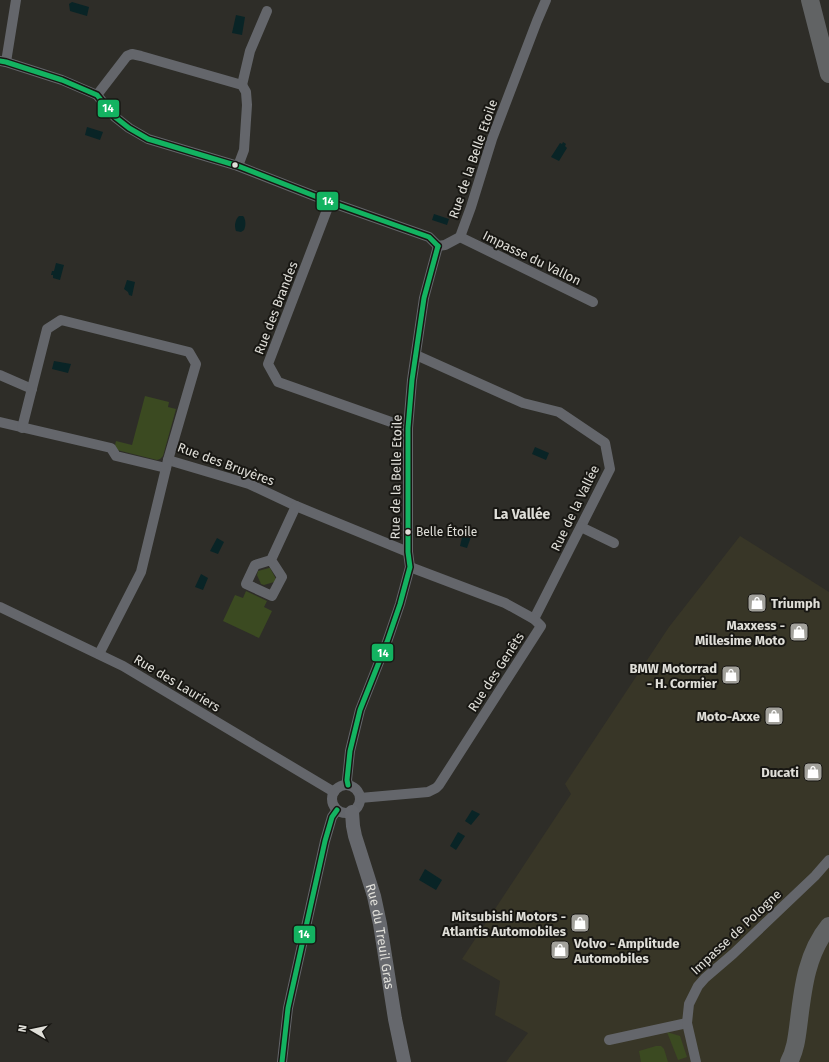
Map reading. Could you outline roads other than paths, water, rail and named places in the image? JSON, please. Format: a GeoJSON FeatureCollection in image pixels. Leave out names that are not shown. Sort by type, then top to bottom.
{"type":"FeatureCollection","features":[{"type":"Feature","properties":{"kind":"highway"},"geometry":{"type":"LineString","coordinates":[[810,0],[829,74]]}},
{"type":"Feature","properties":{"kind":"highway"},"geometry":{"type":"LineString","coordinates":[[788,1062],[793,1055],[795,1046],[807,971],[817,944],[829,926]]}},
{"type":"Feature","properties":{"kind":"street"},"geometry":{"type":"LineString","coordinates":[[16,0],[3,61],[62,80],[97,95],[115,117],[129,128],[148,138],[238,166],[330,202],[429,237],[438,246]]}},
{"type":"Feature","properties":{"kind":"street","name":"Rue de la Belle Etoile"},"geometry":{"type":"LineString","coordinates":[[348,785],[347,780],[350,751],[360,710],[387,642],[410,567],[408,552],[408,428],[412,380],[424,298],[438,246],[445,245],[460,238],[492,139],[546,0]]}},
{"type":"Feature","properties":{"kind":"street"},"geometry":{"type":"LineString","coordinates":[[238,166],[244,150],[247,105],[246,92],[242,85],[250,51],[267,11]]}},
{"type":"Feature","properties":{"kind":"street"},"geometry":{"type":"LineString","coordinates":[[97,95],[127,56],[132,54],[242,85]]}},
{"type":"Feature","properties":{"kind":"street","name":"Rue des Brandes"},"geometry":{"type":"LineString","coordinates":[[330,202],[268,364],[278,382],[408,428]]}},
{"type":"Feature","properties":{"kind":"street","name":"Impasse du Vallon"},"geometry":{"type":"LineString","coordinates":[[460,238],[593,302]]}},
{"type":"Feature","properties":{"kind":"street","name":"Rue des Bruyères"},"geometry":{"type":"LineString","coordinates":[[22,428],[47,329],[61,320],[189,352],[196,364],[167,464],[249,484],[296,506],[408,552]]}},
{"type":"Feature","properties":{"kind":"street","name":"Rue de la Vallée"},"geometry":{"type":"LineString","coordinates":[[416,355],[523,404],[559,412],[605,443],[610,469],[534,620]]}},
{"type":"Feature","properties":{"kind":"street"},"geometry":{"type":"LineString","coordinates":[[0,375],[32,389]]}},
{"type":"Feature","properties":{"kind":"street"},"geometry":{"type":"LineString","coordinates":[[0,422],[111,448],[116,456],[167,464],[140,572],[99,654]]}},
{"type":"Feature","properties":{"kind":"street"},"geometry":{"type":"LineString","coordinates":[[271,560],[296,506]]}},
{"type":"Feature","properties":{"kind":"street"},"geometry":{"type":"LineString","coordinates":[[581,527],[614,544]]}},
{"type":"Feature","properties":{"kind":"street","name":"Rue des Genêts"},"geometry":{"type":"LineString","coordinates":[[360,798],[428,792],[440,785],[542,626],[505,604],[410,567]]}},
{"type":"Feature","properties":{"kind":"street","name":"Rue des Lauriers"},"geometry":{"type":"LineString","coordinates":[[0,607],[123,666],[334,792]]}},
{"type":"Feature","properties":{"kind":"street"},"geometry":{"type":"LineString","coordinates":[[348,785],[355,788],[360,794],[360,801],[358,808],[347,813],[337,810],[334,807],[332,800],[334,792],[340,786],[348,785]]}},
{"type":"Feature","properties":{"kind":"street"},"geometry":{"type":"LineString","coordinates":[[282,1062],[290,1000],[328,830],[332,817],[337,810]]}},
{"type":"Feature","properties":{"kind":"street","name":"Rue du Treuil Gras"},"geometry":{"type":"LineString","coordinates":[[352,812],[354,831],[372,890],[380,924],[404,1062]]}},
{"type":"Feature","properties":{"kind":"street","name":"Impasse de Pologne"},"geometry":{"type":"LineString","coordinates":[[696,1061],[687,1022],[688,1008],[701,982],[733,954],[815,876],[829,860]]}},
{"type":"Feature","properties":{"kind":"street"},"geometry":{"type":"LineString","coordinates":[[609,1040],[687,1022]]}},
{"type":"Feature","properties":{"kind":"water"},"geometry":{"type":"Polygon","coordinates":[[[72,2],[89,7],[87,16],[70,11],[69,4],[72,2]]]}},
{"type":"Feature","properties":{"kind":"water"},"geometry":{"type":"Polygon","coordinates":[[[236,15],[245,17],[242,35],[232,33],[236,15]]]}},
{"type":"Feature","properties":{"kind":"water"},"geometry":{"type":"Polygon","coordinates":[[[87,127],[103,132],[100,140],[85,135],[87,127]]]}},
{"type":"Feature","properties":{"kind":"water"},"geometry":{"type":"Polygon","coordinates":[[[563,142],[566,144],[565,146],[567,148],[559,161],[551,157],[560,143],[562,144],[563,142]]]}},
{"type":"Feature","properties":{"kind":"water"},"geometry":{"type":"Polygon","coordinates":[[[434,214],[449,219],[447,225],[432,220],[434,214]]]}},
{"type":"Feature","properties":{"kind":"water"},"geometry":{"type":"Polygon","coordinates":[[[239,216],[243,216],[245,221],[245,228],[241,232],[236,231],[235,227],[239,216]]]}},
{"type":"Feature","properties":{"kind":"water"},"geometry":{"type":"Polygon","coordinates":[[[56,263],[64,265],[60,280],[53,278],[53,275],[51,275],[52,271],[54,271],[56,263]]]}},
{"type":"Feature","properties":{"kind":"water"},"geometry":{"type":"Polygon","coordinates":[[[127,280],[135,282],[132,296],[129,295],[124,289],[127,280]]]}},
{"type":"Feature","properties":{"kind":"water"},"geometry":{"type":"Polygon","coordinates":[[[54,361],[71,364],[68,373],[52,369],[54,361]]]}},
{"type":"Feature","properties":{"kind":"water"},"geometry":{"type":"Polygon","coordinates":[[[535,447],[549,453],[546,460],[532,454],[535,447]]]}},
{"type":"Feature","properties":{"kind":"water"},"geometry":{"type":"Polygon","coordinates":[[[464,529],[473,531],[467,548],[460,546],[464,529]]]}},
{"type":"Feature","properties":{"kind":"water"},"geometry":{"type":"Polygon","coordinates":[[[217,538],[224,542],[218,554],[210,551],[217,538]]]}},
{"type":"Feature","properties":{"kind":"water"},"geometry":{"type":"Polygon","coordinates":[[[201,574],[208,578],[203,590],[195,587],[201,574]]]}},
{"type":"Feature","properties":{"kind":"water"},"geometry":{"type":"Polygon","coordinates":[[[472,810],[480,814],[471,825],[465,821],[472,810]]]}},
{"type":"Feature","properties":{"kind":"water"},"geometry":{"type":"Polygon","coordinates":[[[458,832],[465,836],[456,850],[450,846],[458,832]]]}},
{"type":"Feature","properties":{"kind":"water"},"geometry":{"type":"Polygon","coordinates":[[[425,869],[442,880],[436,890],[419,880],[425,869]]]}},
{"type":"Feature","properties":{"kind":"place","name":"Belle Étoile"},"geometry":{"type":"Point","coordinates":[408,532]}},
{"type":"Feature","properties":{"kind":"place","name":"Triumph"},"geometry":{"type":"Point","coordinates":[757,603]}},
{"type":"Feature","properties":{"kind":"place","name":"Maxxess - Millesime Moto"},"geometry":{"type":"Point","coordinates":[799,632]}},
{"type":"Feature","properties":{"kind":"place","name":"BMW Motorrad - H. Cormier"},"geometry":{"type":"Point","coordinates":[731,675]}},
{"type":"Feature","properties":{"kind":"place","name":"Moto-Axxe"},"geometry":{"type":"Point","coordinates":[774,716]}},
{"type":"Feature","properties":{"kind":"place","name":"Ducati"},"geometry":{"type":"Point","coordinates":[813,772]}},
{"type":"Feature","properties":{"kind":"place","name":"Mitsubishi Motors - Atlantis Automobiles"},"geometry":{"type":"Point","coordinates":[580,923]}},
{"type":"Feature","properties":{"kind":"place","name":"Volvo - Amplitude Automobiles"},"geometry":{"type":"Point","coordinates":[560,950]}},
{"type":"Feature","properties":{"kind":"district","name":"La Vallée"},"geometry":{"type":"Point","coordinates":[522,514]}}]}
